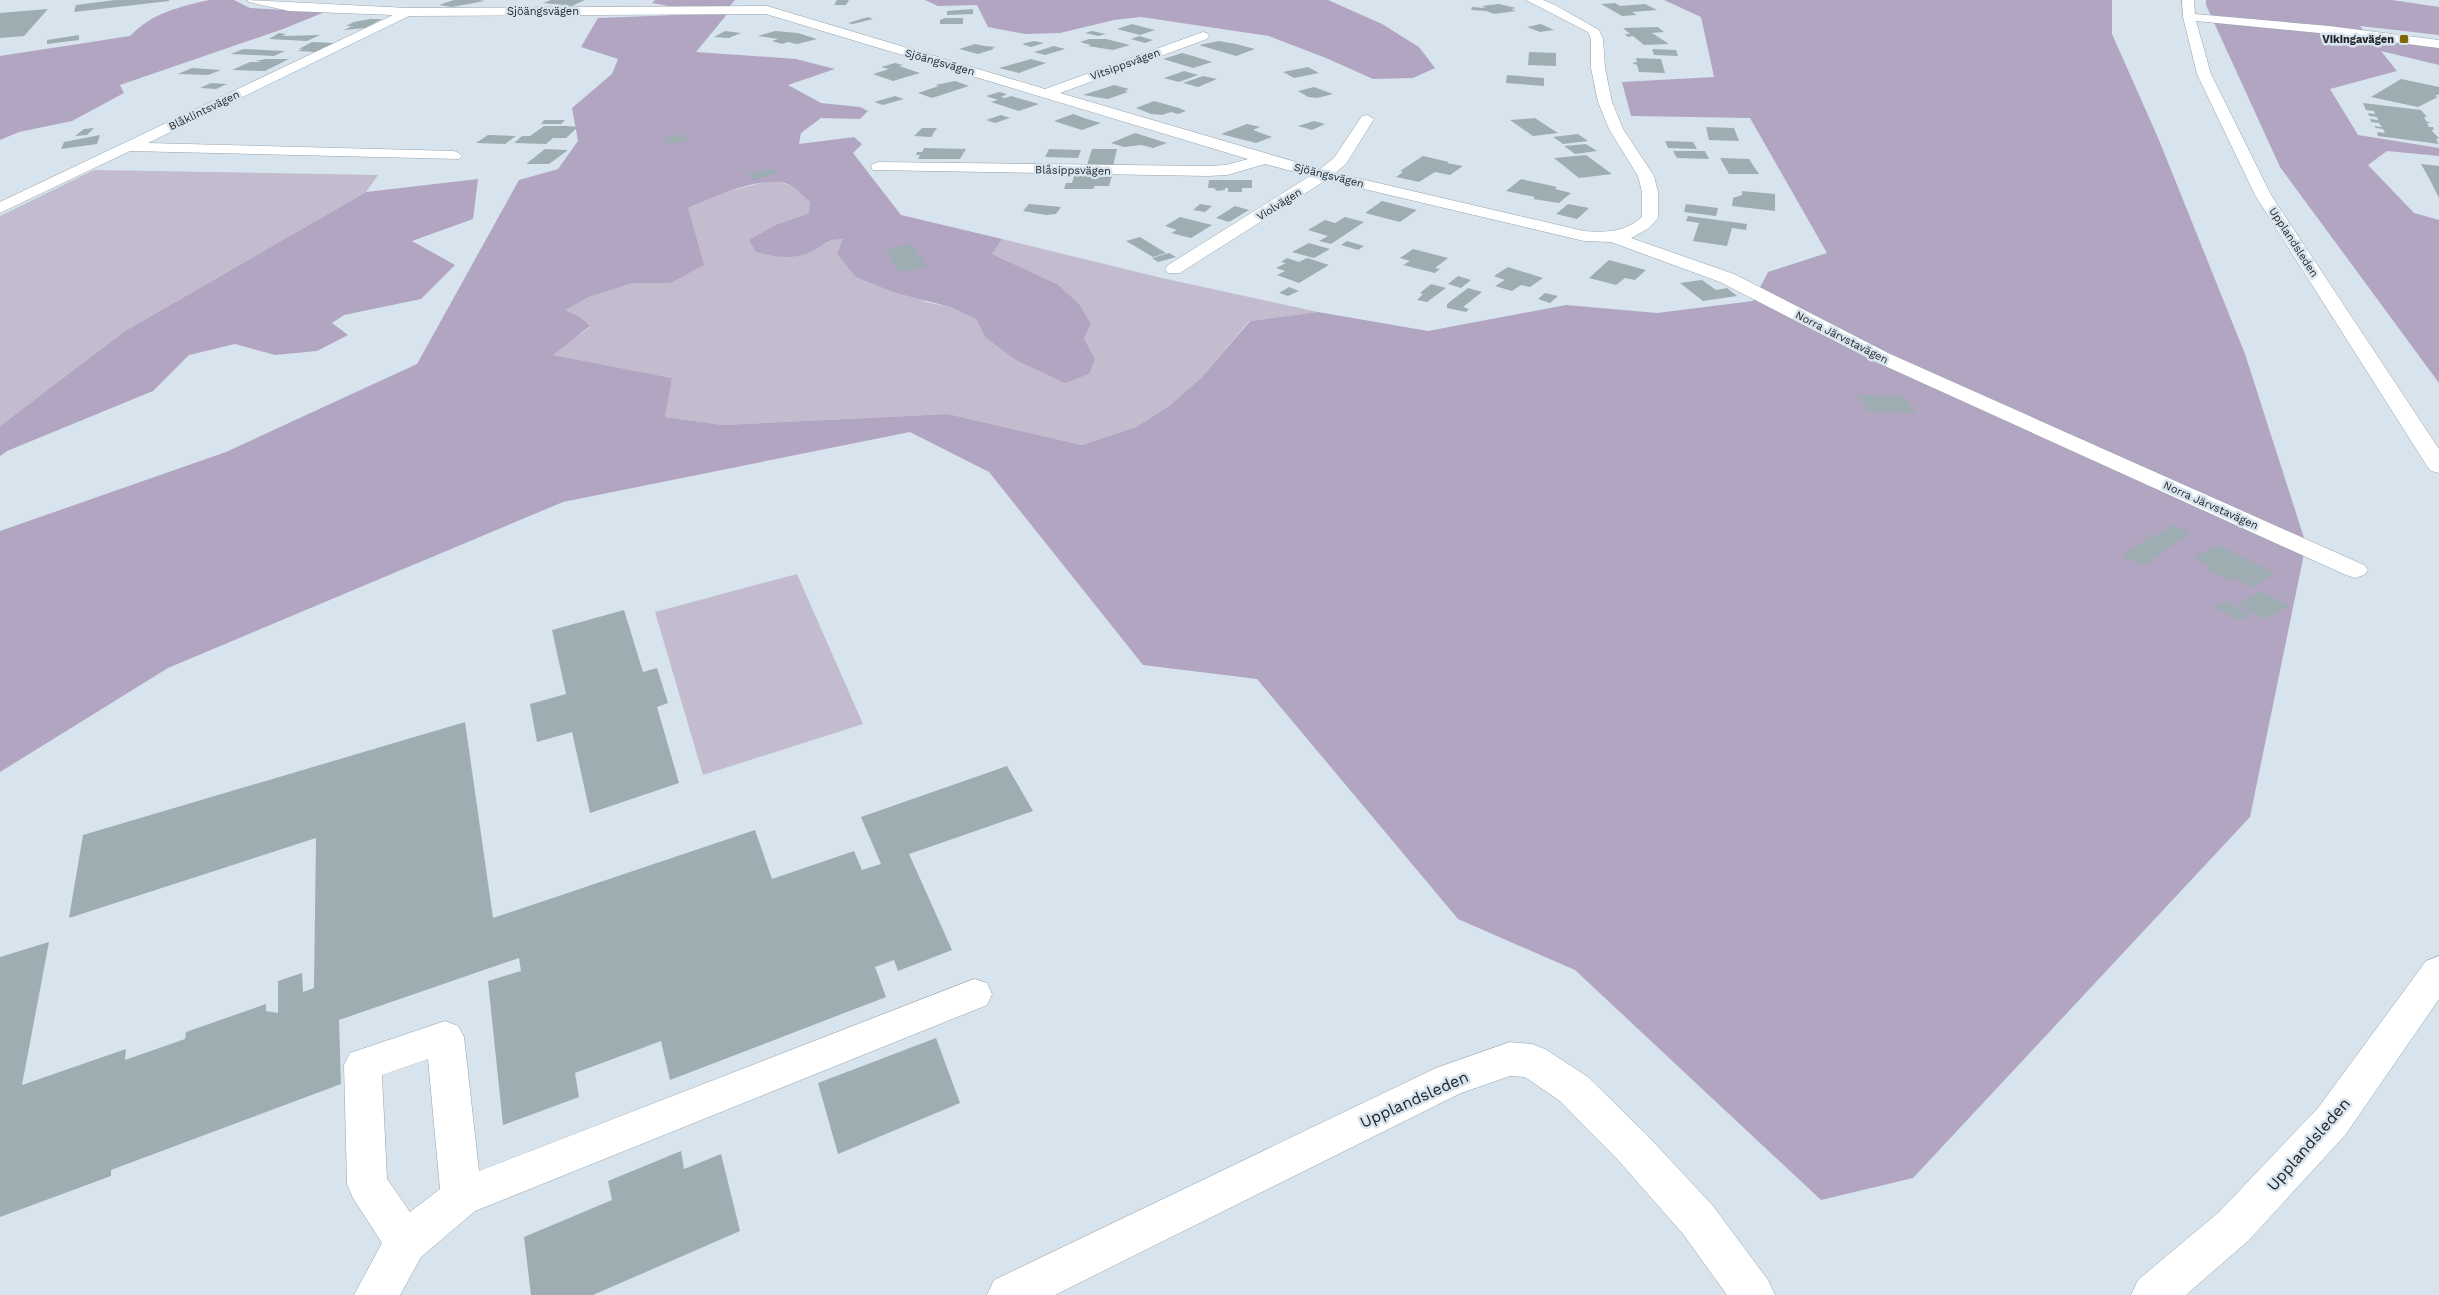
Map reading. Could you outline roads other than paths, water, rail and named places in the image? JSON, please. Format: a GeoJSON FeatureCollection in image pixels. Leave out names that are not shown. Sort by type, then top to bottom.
{"type":"FeatureCollection","features":[{"type":"Feature","properties":{"kind":"street","name":"Sjöängsvägen"},"geometry":{"type":"LineString","coordinates":[[253,0],[289,7],[408,12],[771,5],[1047,93],[1323,174],[1562,232],[1595,238],[1613,237]]}},
{"type":"Feature","properties":{"kind":"street"},"geometry":{"type":"LineString","coordinates":[[468,11],[498,0]]}},
{"type":"Feature","properties":{"kind":"street"},"geometry":{"type":"LineString","coordinates":[[1532,0],[1551,7],[1593,30],[1597,39],[1598,68],[1605,102],[1616,130],[1646,176],[1652,210],[1650,218],[1631,233],[1613,237]]}},
{"type":"Feature","properties":{"kind":"street"},"geometry":{"type":"LineString","coordinates":[[2189,9],[2439,44]]}},
{"type":"Feature","properties":{"kind":"street","name":"Upplandsleden"},"geometry":{"type":"LineString","coordinates":[[2189,9],[2204,74],[2263,195],[2439,466]]}},
{"type":"Feature","properties":{"kind":"street","name":"Blåklintsvägen"},"geometry":{"type":"LineString","coordinates":[[0,208],[408,12]]}},
{"type":"Feature","properties":{"kind":"street","name":"Vitsippsvägen"},"geometry":{"type":"LineString","coordinates":[[1047,93],[1203,36]]}},
{"type":"Feature","properties":{"kind":"street","name":"Violvägen"},"geometry":{"type":"LineString","coordinates":[[1174,269],[1323,174],[1340,161],[1367,119]]}},
{"type":"Feature","properties":{"kind":"street"},"geometry":{"type":"LineString","coordinates":[[128,146],[454,156]]}},
{"type":"Feature","properties":{"kind":"street","name":"Blåsippsvägen"},"geometry":{"type":"LineString","coordinates":[[879,167],[1208,171],[1227,170],[1265,158]]}},
{"type":"Feature","properties":{"kind":"street","name":"Norra Järvstavägen"},"geometry":{"type":"LineString","coordinates":[[1613,237],[1683,260],[1726,278],[1881,358],[2355,570]]}},
{"type":"Feature","properties":{"kind":"street","name":"Upplandsleden"},"geometry":{"type":"LineString","coordinates":[[2153,1295],[2234,1226],[2332,1121],[2439,971]]}},
{"type":"Feature","properties":{"kind":"street"},"geometry":{"type":"LineString","coordinates":[[390,1271],[462,1197],[974,994]]}},
{"type":"Feature","properties":{"kind":"street"},"geometry":{"type":"LineString","coordinates":[[390,1271],[367,1184],[363,1066],[445,1037],[462,1197]]}},
{"type":"Feature","properties":{"kind":"street","name":"Upplandsleden"},"geometry":{"type":"LineString","coordinates":[[1009,1295],[1449,1080],[1510,1059],[1532,1061],[1574,1089],[1632,1147],[1698,1220],[1753,1295]]}},
{"type":"Feature","properties":{"kind":"place","name":"Vikingavägen"},"geometry":{"type":"Point","coordinates":[2404,39]}}]}
